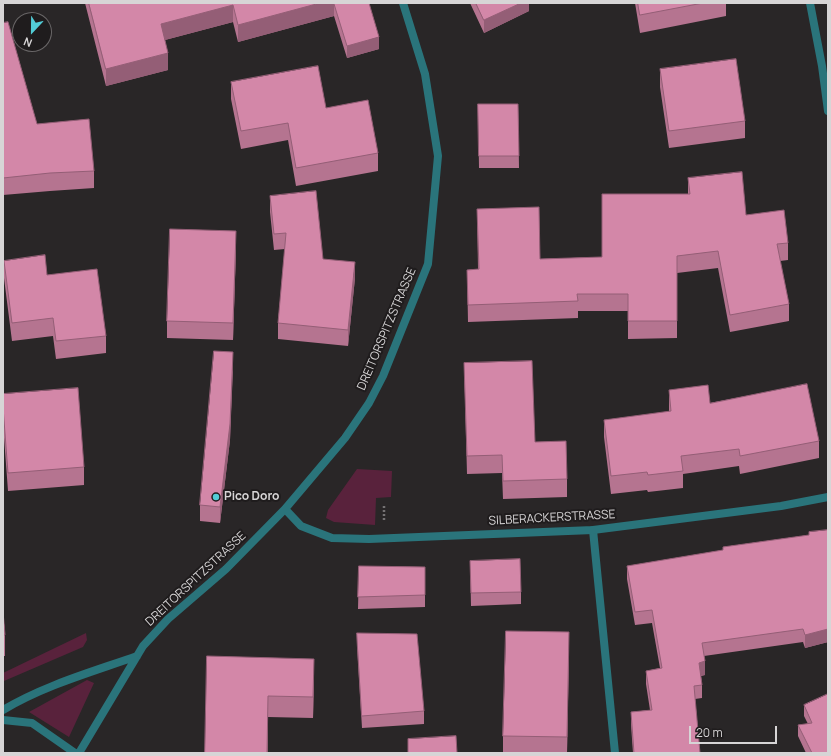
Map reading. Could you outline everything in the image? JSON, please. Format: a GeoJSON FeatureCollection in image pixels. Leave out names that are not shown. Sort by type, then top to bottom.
{"type":"FeatureCollection","features":[{"type":"Feature","properties":{"kind":"street","name":"DREITORSPITZSTRASSE"},"geometry":{"type":"LineString","coordinates":[[79,753],[143,646],[168,619],[226,569],[285,509],[345,438],[369,403],[383,376],[428,264],[438,156],[425,74],[403,3]]}},
{"type":"Feature","properties":{"kind":"street"},"geometry":{"type":"LineString","coordinates":[[810,3],[822,66],[828,111]]}},
{"type":"Feature","properties":{"kind":"street","name":"SILBERACKERSTRASSE"},"geometry":{"type":"LineString","coordinates":[[285,509],[301,526],[332,538],[376,539],[593,530],[780,506],[828,497]]}},
{"type":"Feature","properties":{"kind":"street"},"geometry":{"type":"LineString","coordinates":[[593,530],[615,753]]}},
{"type":"Feature","properties":{"kind":"street"},"geometry":{"type":"LineString","coordinates":[[3,710],[23,698],[57,684],[137,656]]}},
{"type":"Feature","properties":{"kind":"street"},"geometry":{"type":"LineString","coordinates":[[3,720],[32,723],[74,753]]}},
{"type":"Feature","properties":{"kind":"shaded area"},"geometry":{"type":"Polygon","coordinates":[[[357,469],[392,471],[391,497],[376,498],[375,525],[334,522],[326,518],[328,510],[357,469]]]}},
{"type":"Feature","properties":{"kind":"shaded area"},"geometry":{"type":"Polygon","coordinates":[[[86,633],[87,640],[83,647],[4,681],[3,673],[86,633]]]}},
{"type":"Feature","properties":{"kind":"shaded area"},"geometry":{"type":"Polygon","coordinates":[[[87,680],[94,683],[69,737],[29,712],[87,680]]]}},
{"type":"Feature","properties":{"kind":"building"},"geometry":{"type":"Polygon","coordinates":[[[89,3],[320,3],[238,25],[233,5],[161,24],[168,53],[106,69],[89,3]]]}},
{"type":"Feature","properties":{"kind":"building"},"geometry":{"type":"Polygon","coordinates":[[[369,3],[379,37],[347,46],[334,4],[369,3]]]}},
{"type":"Feature","properties":{"kind":"building"},"geometry":{"type":"Polygon","coordinates":[[[476,3],[521,3],[484,20],[476,3]]]}},
{"type":"Feature","properties":{"kind":"building"},"geometry":{"type":"Polygon","coordinates":[[[638,3],[703,3],[640,15],[638,3]]]}},
{"type":"Feature","properties":{"kind":"building"},"geometry":{"type":"Polygon","coordinates":[[[8,22],[12,36],[12,52],[17,52],[37,124],[89,119],[94,171],[50,173],[3,178],[3,23],[8,22]]]}},
{"type":"Feature","properties":{"kind":"building"},"geometry":{"type":"Polygon","coordinates":[[[736,59],[745,121],[669,131],[660,69],[736,59]]]}},
{"type":"Feature","properties":{"kind":"building"},"geometry":{"type":"Polygon","coordinates":[[[318,66],[326,108],[368,100],[378,153],[296,168],[288,123],[241,131],[231,82],[318,66]]]}},
{"type":"Feature","properties":{"kind":"building"},"geometry":{"type":"Polygon","coordinates":[[[478,104],[518,104],[519,156],[479,156],[478,104]]]}},
{"type":"Feature","properties":{"kind":"building"},"geometry":{"type":"Polygon","coordinates":[[[742,172],[746,215],[784,210],[788,243],[777,244],[789,304],[730,315],[718,251],[677,256],[677,321],[628,321],[628,294],[577,294],[578,301],[468,305],[467,270],[479,269],[477,209],[539,207],[540,259],[602,257],[602,194],[690,194],[688,178],[742,172]]]}},
{"type":"Feature","properties":{"kind":"building"},"geometry":{"type":"Polygon","coordinates":[[[316,191],[323,259],[355,262],[348,330],[278,323],[286,233],[274,234],[270,196],[316,191]]]}},
{"type":"Feature","properties":{"kind":"building"},"geometry":{"type":"Polygon","coordinates":[[[170,229],[236,231],[233,323],[167,321],[170,229]]]}},
{"type":"Feature","properties":{"kind":"building"},"geometry":{"type":"Polygon","coordinates":[[[45,255],[47,275],[97,269],[106,336],[56,341],[53,318],[12,323],[4,261],[45,255]]]}},
{"type":"Feature","properties":{"kind":"building"},"geometry":{"type":"Polygon","coordinates":[[[214,351],[233,352],[230,424],[220,507],[200,505],[214,351]]]}},
{"type":"Feature","properties":{"kind":"building"},"geometry":{"type":"Polygon","coordinates":[[[532,361],[535,442],[566,441],[567,479],[503,481],[502,455],[467,456],[464,363],[532,361]]]}},
{"type":"Feature","properties":{"kind":"building"},"geometry":{"type":"Polygon","coordinates":[[[807,384],[819,441],[740,456],[739,449],[681,456],[683,471],[648,475],[647,472],[611,476],[604,420],[671,411],[669,390],[708,385],[710,403],[807,384]]]}},
{"type":"Feature","properties":{"kind":"building"},"geometry":{"type":"Polygon","coordinates":[[[78,388],[84,467],[8,473],[3,394],[78,388]]]}},
{"type":"Feature","properties":{"kind":"building"},"geometry":{"type":"Polygon","coordinates":[[[828,530],[828,629],[805,635],[803,629],[702,643],[705,661],[699,663],[702,685],[694,686],[700,753],[634,753],[631,712],[652,710],[646,671],[662,668],[652,610],[635,612],[627,566],[723,550],[723,547],[809,535],[809,532],[828,530]]]}},
{"type":"Feature","properties":{"kind":"building"},"geometry":{"type":"Polygon","coordinates":[[[520,559],[521,592],[471,593],[470,561],[520,559]]]}},
{"type":"Feature","properties":{"kind":"building"},"geometry":{"type":"Polygon","coordinates":[[[359,566],[425,567],[425,595],[358,597],[359,566]]]}},
{"type":"Feature","properties":{"kind":"building"},"geometry":{"type":"Polygon","coordinates":[[[3,611],[5,635],[3,635],[3,611]]]}},
{"type":"Feature","properties":{"kind":"building"},"geometry":{"type":"Polygon","coordinates":[[[506,631],[569,632],[567,737],[503,736],[506,631]]]}},
{"type":"Feature","properties":{"kind":"building"},"geometry":{"type":"Polygon","coordinates":[[[357,633],[417,634],[424,711],[362,716],[357,633]]]}},
{"type":"Feature","properties":{"kind":"building"},"geometry":{"type":"Polygon","coordinates":[[[207,656],[314,659],[313,697],[268,696],[267,753],[205,753],[207,656]]]}},
{"type":"Feature","properties":{"kind":"building"},"geometry":{"type":"Polygon","coordinates":[[[828,694],[828,753],[812,753],[798,725],[812,723],[804,705],[828,694]]]}},
{"type":"Feature","properties":{"kind":"building"},"geometry":{"type":"Polygon","coordinates":[[[456,736],[457,753],[408,753],[408,739],[456,736]]]}},
{"type":"Feature","properties":{"kind":"place","name":"Pico Doro"},"geometry":{"type":"Point","coordinates":[216,497]}}]}
